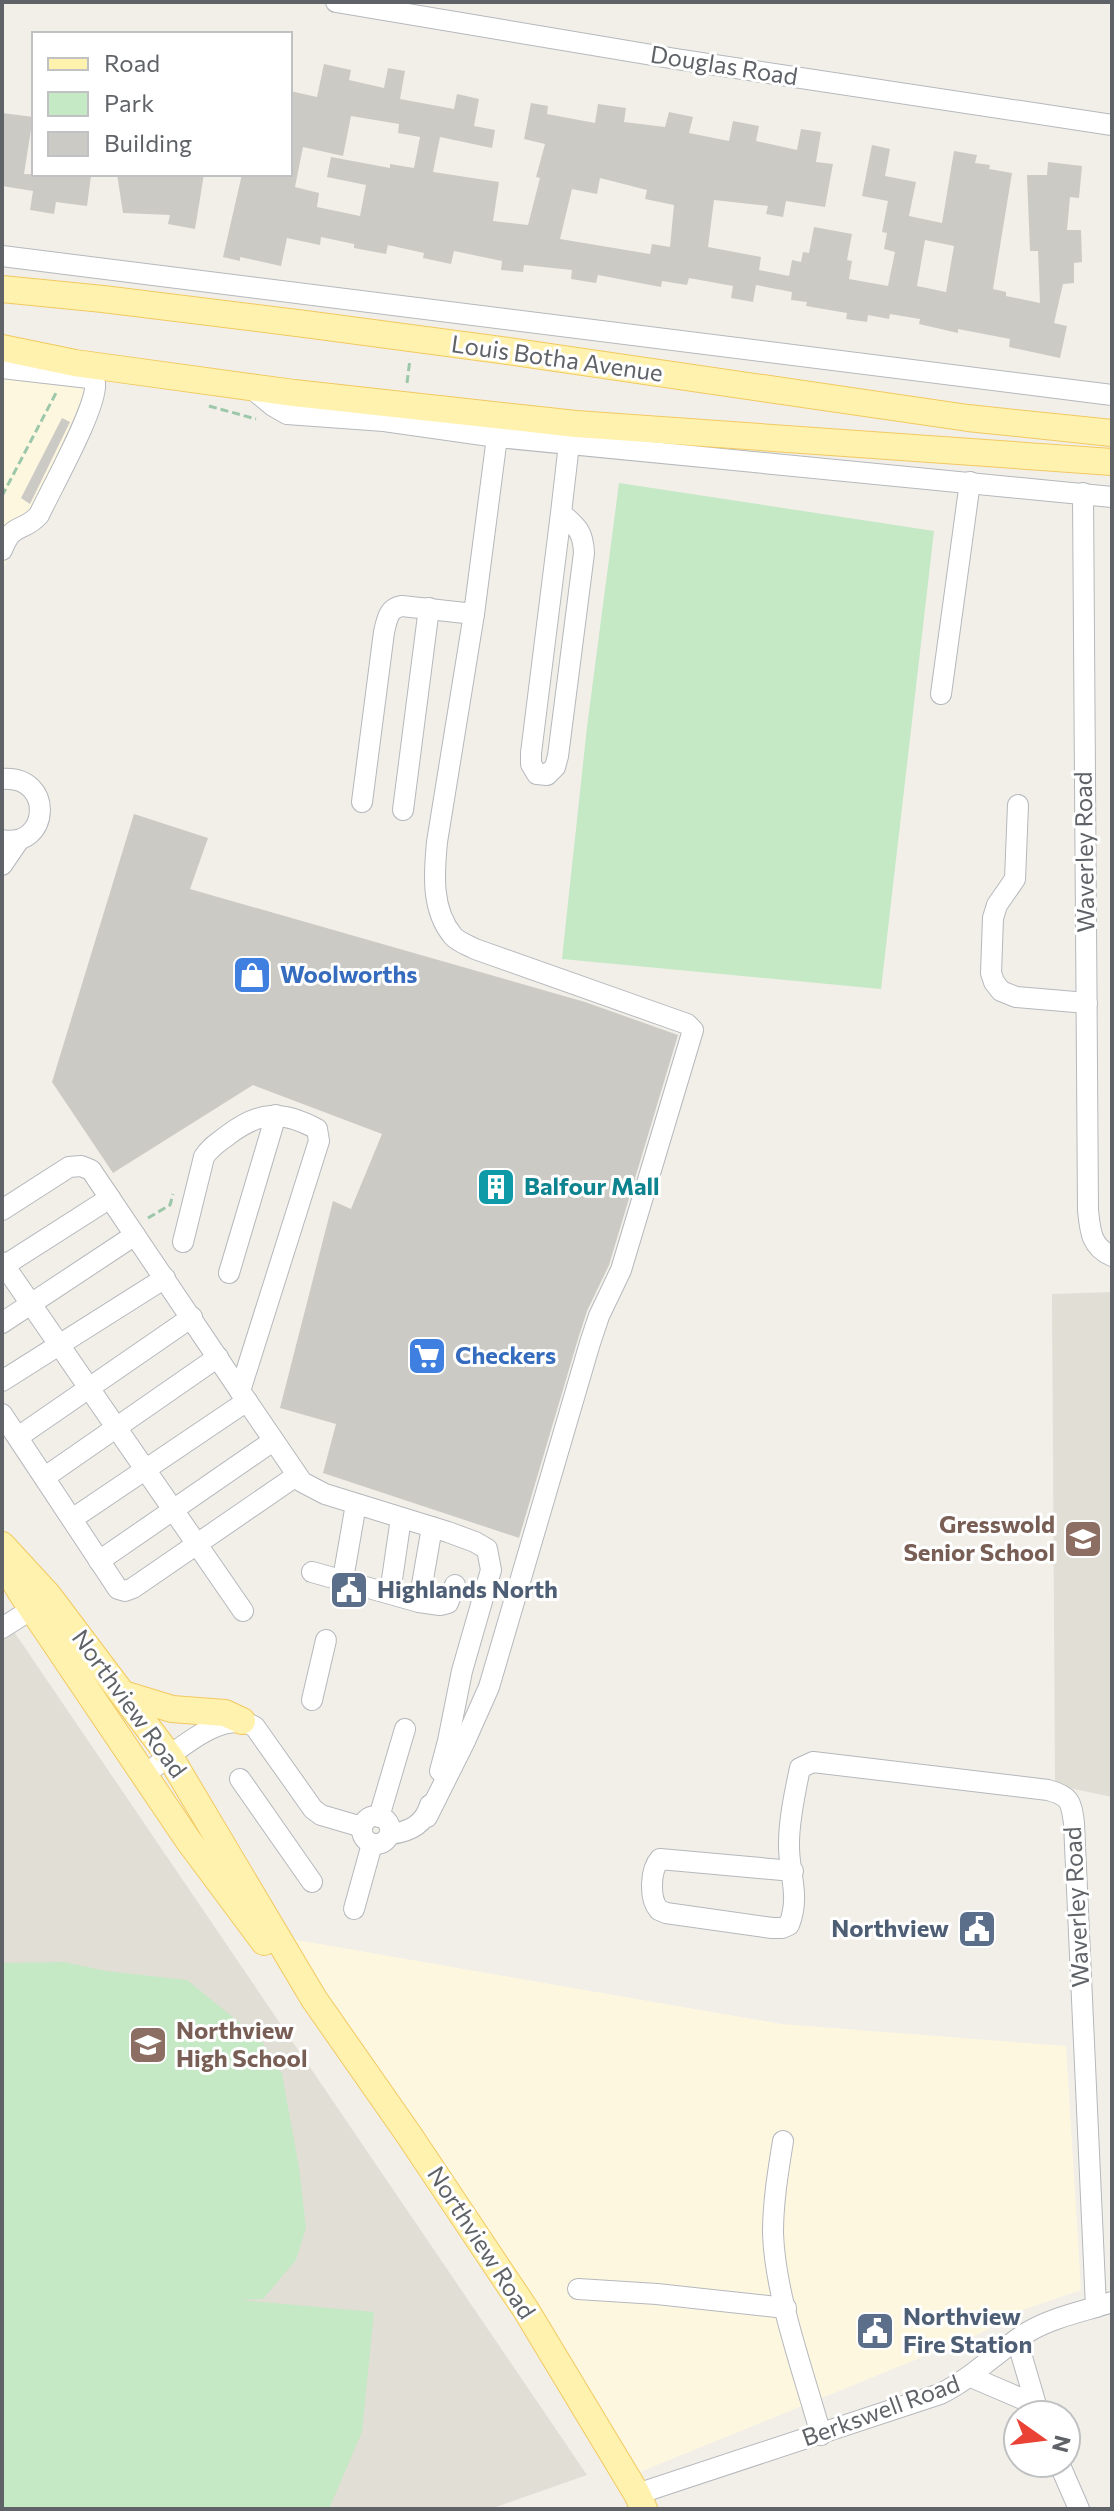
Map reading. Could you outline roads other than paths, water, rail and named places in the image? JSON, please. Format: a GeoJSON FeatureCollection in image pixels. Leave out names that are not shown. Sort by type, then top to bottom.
{"type":"FeatureCollection","features":[{"type":"Feature","properties":{"kind":"main road","name":"Louis Botha Avenue"},"geometry":{"type":"LineString","coordinates":[[2,289],[413,339],[968,418],[1112,433]]}},
{"type":"Feature","properties":{"kind":"main road"},"geometry":{"type":"LineString","coordinates":[[2,348],[75,363],[250,387],[576,424],[1112,462]]}},
{"type":"Feature","properties":{"kind":"main road","name":"Northview Road"},"geometry":{"type":"LineString","coordinates":[[2,1545],[48,1595],[170,1757],[314,1999],[517,2298],[640,2502]]}},
{"type":"Feature","properties":{"kind":"main road","name":"Northview Road"},"geometry":{"type":"LineString","coordinates":[[2,1559],[32,1609],[188,1840],[259,1936],[314,1999]]}},
{"type":"Feature","properties":{"kind":"main road"},"geometry":{"type":"LineString","coordinates":[[123,1694],[172,1709],[225,1713],[242,1721]]}},
{"type":"Feature","properties":{"kind":"street","name":"Douglas Road"},"geometry":{"type":"LineString","coordinates":[[336,2],[676,59],[1112,125]]}},
{"type":"Feature","properties":{"kind":"street","name":"Louis Botha Avenue"},"geometry":{"type":"LineString","coordinates":[[2,256],[1112,395]]}},
{"type":"Feature","properties":{"kind":"street"},"geometry":{"type":"LineString","coordinates":[[2,368],[89,378],[95,383],[95,398],[39,515],[14,529],[7,536],[2,550]]}},
{"type":"Feature","properties":{"kind":"street"},"geometry":{"type":"LineString","coordinates":[[250,387],[287,414],[384,421],[497,437],[1112,497]]}},
{"type":"Feature","properties":{"kind":"street"},"geometry":{"type":"LineString","coordinates":[[145,1774],[211,1729],[226,1722],[242,1721],[255,1727],[313,1809],[321,1815],[376,1830],[402,1833],[427,1817],[489,1687],[590,1343],[621,1270],[693,1030],[687,1024],[475,949],[454,938],[440,916],[434,880],[437,842],[474,614],[497,437]]}},
{"type":"Feature","properties":{"kind":"street"},"geometry":{"type":"LineString","coordinates":[[561,513],[579,529],[584,553],[558,756],[555,767],[547,775],[537,774],[531,764],[531,753],[569,444]]}},
{"type":"Feature","properties":{"kind":"street"},"geometry":{"type":"LineString","coordinates":[[941,694],[970,482]]}},
{"type":"Feature","properties":{"kind":"street","name":"Waverley Road"},"geometry":{"type":"LineString","coordinates":[[1083,493],[1088,1210],[1095,1245],[1112,1256]]}},
{"type":"Feature","properties":{"kind":"street"},"geometry":{"type":"LineString","coordinates":[[362,802],[388,615],[402,606],[474,614]]}},
{"type":"Feature","properties":{"kind":"street"},"geometry":{"type":"LineString","coordinates":[[403,810],[429,608]]}},
{"type":"Feature","properties":{"kind":"street"},"geometry":{"type":"LineString","coordinates":[[2,779],[12,778],[31,787],[40,806],[36,827],[11,840],[2,865]]}},
{"type":"Feature","properties":{"kind":"street"},"geometry":{"type":"LineString","coordinates":[[1018,805],[1015,879],[997,905],[993,918],[991,973],[994,982],[1001,991],[1016,997],[1087,1003]]}},
{"type":"Feature","properties":{"kind":"street"},"geometry":{"type":"LineString","coordinates":[[72,1519],[244,1396],[319,1141],[314,1127],[276,1115],[264,1115],[252,1119],[208,1150],[183,1242]]}},
{"type":"Feature","properties":{"kind":"street"},"geometry":{"type":"LineString","coordinates":[[229,1273],[276,1115]]}},
{"type":"Feature","properties":{"kind":"street"},"geometry":{"type":"LineString","coordinates":[[2,1210],[69,1167],[81,1166],[91,1170],[296,1476],[325,1494],[432,1527],[487,1549],[491,1570],[462,1671],[448,1741],[427,1817]]}},
{"type":"Feature","properties":{"kind":"street"},"geometry":{"type":"LineString","coordinates":[[110,1198],[2,1264],[243,1611]]}},
{"type":"Feature","properties":{"kind":"street"},"geometry":{"type":"LineString","coordinates":[[2,1323],[133,1231]]}},
{"type":"Feature","properties":{"kind":"street"},"geometry":{"type":"LineString","coordinates":[[2,1381],[165,1278]]}},
{"type":"Feature","properties":{"kind":"street"},"geometry":{"type":"LineString","coordinates":[[18,1437],[192,1317]]}},
{"type":"Feature","properties":{"kind":"street"},"geometry":{"type":"LineString","coordinates":[[45,1477],[218,1357]]}},
{"type":"Feature","properties":{"kind":"street"},"geometry":{"type":"LineString","coordinates":[[2,1414],[118,1589],[125,1591],[296,1476]]}},
{"type":"Feature","properties":{"kind":"street"},"geometry":{"type":"LineString","coordinates":[[99,1561],[273,1441]]}},
{"type":"Feature","properties":{"kind":"street"},"geometry":{"type":"LineString","coordinates":[[343,1579],[356,1504]]}},
{"type":"Feature","properties":{"kind":"street"},"geometry":{"type":"LineString","coordinates":[[390,1593],[401,1518]]}},
{"type":"Feature","properties":{"kind":"street"},"geometry":{"type":"LineString","coordinates":[[419,1602],[432,1527]]}},
{"type":"Feature","properties":{"kind":"street"},"geometry":{"type":"LineString","coordinates":[[312,1572],[440,1605],[448,1603],[455,1585]]}},
{"type":"Feature","properties":{"kind":"street"},"geometry":{"type":"LineString","coordinates":[[2,1628],[32,1609]]}},
{"type":"Feature","properties":{"kind":"street"},"geometry":{"type":"LineString","coordinates":[[312,1700],[326,1640]]}},
{"type":"Feature","properties":{"kind":"street"},"geometry":{"type":"LineString","coordinates":[[354,1909],[405,1729]]}},
{"type":"Feature","properties":{"kind":"street","name":"Waverley Road"},"geometry":{"type":"LineString","coordinates":[[793,1871],[666,1858],[658,1861],[654,1870],[653,1900],[659,1910],[772,1928],[786,1927],[791,1920],[793,1907],[793,1871],[789,1844],[798,1779],[800,1768],[813,1762],[1048,1790],[1063,1794],[1069,1800],[1074,1823],[1104,2304]]}},
{"type":"Feature","properties":{"kind":"street"},"geometry":{"type":"LineString","coordinates":[[240,1779],[312,1882]]}},
{"type":"Feature","properties":{"kind":"street"},"geometry":{"type":"LineString","coordinates":[[783,2141],[775,2190],[773,2232],[776,2270],[821,2435]]}},
{"type":"Feature","properties":{"kind":"street"},"geometry":{"type":"LineString","coordinates":[[578,2289],[786,2308]]}},
{"type":"Feature","properties":{"kind":"street","name":"Berkswell Road"},"geometry":{"type":"LineString","coordinates":[[640,2502],[940,2394],[971,2377],[1037,2327],[1104,2304]]}},
{"type":"Feature","properties":{"kind":"street"},"geometry":{"type":"LineString","coordinates":[[1017,2340],[1034,2399]]}},
{"type":"Feature","properties":{"kind":"street"},"geometry":{"type":"LineString","coordinates":[[971,2377],[1015,2399]]}},
{"type":"Feature","properties":{"kind":"street"},"geometry":{"type":"LineString","coordinates":[[1066,2479],[1079,2509]]}},
{"type":"Feature","properties":{"kind":"place","name":"Woolworths"},"geometry":{"type":"Point","coordinates":[252,975]}},
{"type":"Feature","properties":{"kind":"place","name":"Balfour Mall"},"geometry":{"type":"Point","coordinates":[496,1187]}},
{"type":"Feature","properties":{"kind":"place","name":"Checkers"},"geometry":{"type":"Point","coordinates":[427,1356]}},
{"type":"Feature","properties":{"kind":"place","name":"Gresswold Senior School"},"geometry":{"type":"Point","coordinates":[1083,1539]}},
{"type":"Feature","properties":{"kind":"place","name":"Highlands North"},"geometry":{"type":"Point","coordinates":[349,1590]}},
{"type":"Feature","properties":{"kind":"place","name":"Northview"},"geometry":{"type":"Point","coordinates":[977,1929]}},
{"type":"Feature","properties":{"kind":"place","name":"Northview High School"},"geometry":{"type":"Point","coordinates":[148,2045]}},
{"type":"Feature","properties":{"kind":"place","name":"Northview Fire Station"},"geometry":{"type":"Point","coordinates":[875,2331]}}]}
